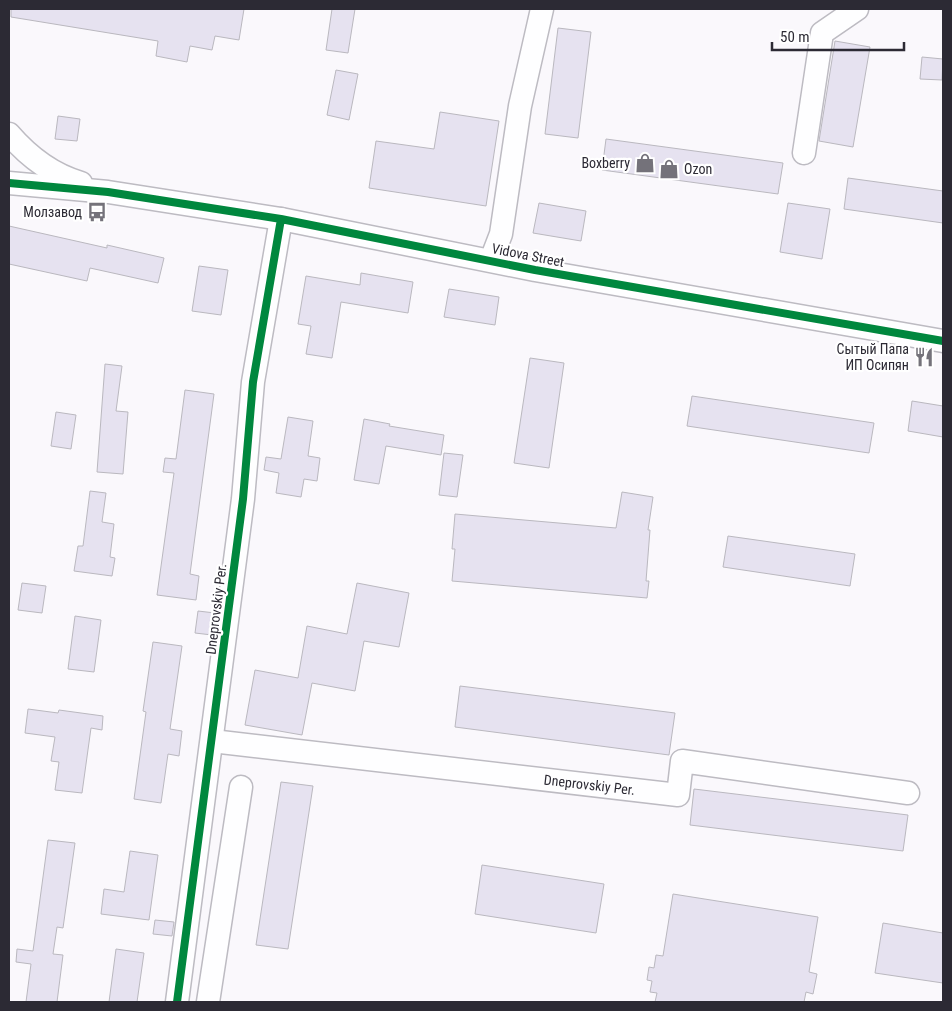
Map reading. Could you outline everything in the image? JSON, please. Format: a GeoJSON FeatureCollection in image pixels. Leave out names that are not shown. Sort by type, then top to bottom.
{"type":"FeatureCollection","features":[{"type":"Feature","properties":{"kind":"street"},"geometry":{"type":"LineString","coordinates":[[491,260],[501,234],[520,106],[542,9]]}},
{"type":"Feature","properties":{"kind":"street"},"geometry":{"type":"LineString","coordinates":[[804,153],[822,33],[857,9]]}},
{"type":"Feature","properties":{"kind":"street"},"geometry":{"type":"LineString","coordinates":[[9,134],[37,160],[67,179],[108,192]]}},
{"type":"Feature","properties":{"kind":"street"},"geometry":{"type":"LineString","coordinates":[[9,183],[108,192]]}},
{"type":"Feature","properties":{"kind":"street","name":"Vidova Street"},"geometry":{"type":"LineString","coordinates":[[108,192],[281,219],[535,270],[943,341]]}},
{"type":"Feature","properties":{"kind":"street","name":"Dneprovskiy Per."},"geometry":{"type":"LineString","coordinates":[[177,1002],[243,499],[253,382],[281,219]]}},
{"type":"Feature","properties":{"kind":"street","name":"Dneprovskiy Per."},"geometry":{"type":"LineString","coordinates":[[212,740],[678,795],[682,762],[908,793]]}},
{"type":"Feature","properties":{"kind":"street"},"geometry":{"type":"LineString","coordinates":[[208,1002],[241,787]]}},
{"type":"Feature","properties":{"kind":"building"},"geometry":{"type":"Polygon","coordinates":[[[11,9],[244,9],[239,40],[215,36],[212,50],[190,46],[187,62],[156,56],[158,41],[11,17],[11,9]]]}},
{"type":"Feature","properties":{"kind":"building"},"geometry":{"type":"Polygon","coordinates":[[[332,9],[355,9],[348,53],[326,50],[332,9]]]}},
{"type":"Feature","properties":{"kind":"building"},"geometry":{"type":"Polygon","coordinates":[[[558,28],[591,32],[578,138],[545,134],[558,28]]]}},
{"type":"Feature","properties":{"kind":"building"},"geometry":{"type":"Polygon","coordinates":[[[835,41],[870,47],[853,147],[819,141],[835,41]]]}},
{"type":"Feature","properties":{"kind":"building"},"geometry":{"type":"Polygon","coordinates":[[[922,57],[943,59],[942,80],[920,79],[922,57]]]}},
{"type":"Feature","properties":{"kind":"building"},"geometry":{"type":"Polygon","coordinates":[[[336,70],[358,74],[349,120],[327,115],[336,70]]]}},
{"type":"Feature","properties":{"kind":"building"},"geometry":{"type":"Polygon","coordinates":[[[440,112],[499,121],[486,206],[369,188],[376,141],[434,149],[440,112]]]}},
{"type":"Feature","properties":{"kind":"building"},"geometry":{"type":"Polygon","coordinates":[[[58,116],[80,119],[77,141],[55,139],[58,116]]]}},
{"type":"Feature","properties":{"kind":"building"},"geometry":{"type":"Polygon","coordinates":[[[606,139],[783,163],[778,194],[602,170],[606,139]]]}},
{"type":"Feature","properties":{"kind":"building"},"geometry":{"type":"Polygon","coordinates":[[[848,178],[943,191],[943,223],[844,209],[848,178]]]}},
{"type":"Feature","properties":{"kind":"building"},"geometry":{"type":"Polygon","coordinates":[[[539,203],[586,211],[581,241],[533,233],[539,203]]]}},
{"type":"Feature","properties":{"kind":"building"},"geometry":{"type":"Polygon","coordinates":[[[788,203],[830,209],[822,259],[780,252],[788,203]]]}},
{"type":"Feature","properties":{"kind":"building"},"geometry":{"type":"Polygon","coordinates":[[[9,226],[107,248],[107,245],[164,258],[158,283],[90,268],[87,281],[9,264],[9,226]]]}},
{"type":"Feature","properties":{"kind":"building"},"geometry":{"type":"Polygon","coordinates":[[[199,266],[228,270],[221,315],[192,311],[199,266]]]}},
{"type":"Feature","properties":{"kind":"building"},"geometry":{"type":"Polygon","coordinates":[[[361,273],[413,282],[408,313],[341,302],[332,358],[306,354],[311,326],[298,324],[306,276],[360,285],[361,273]]]}},
{"type":"Feature","properties":{"kind":"building"},"geometry":{"type":"Polygon","coordinates":[[[449,289],[499,297],[495,325],[444,317],[449,289]]]}},
{"type":"Feature","properties":{"kind":"building"},"geometry":{"type":"Polygon","coordinates":[[[530,358],[564,363],[549,468],[514,463],[530,358]]]}},
{"type":"Feature","properties":{"kind":"building"},"geometry":{"type":"Polygon","coordinates":[[[105,364],[122,366],[116,411],[128,412],[123,474],[97,472],[105,364]]]}},
{"type":"Feature","properties":{"kind":"building"},"geometry":{"type":"Polygon","coordinates":[[[185,390],[214,394],[190,574],[199,576],[196,600],[157,595],[174,473],[163,472],[165,458],[176,459],[185,390]]]}},
{"type":"Feature","properties":{"kind":"building"},"geometry":{"type":"Polygon","coordinates":[[[692,396],[874,423],[869,453],[687,426],[692,396]]]}},
{"type":"Feature","properties":{"kind":"building"},"geometry":{"type":"Polygon","coordinates":[[[912,401],[943,406],[943,437],[908,431],[912,401]]]}},
{"type":"Feature","properties":{"kind":"building"},"geometry":{"type":"Polygon","coordinates":[[[56,412],[76,415],[71,449],[51,446],[56,412]]]}},
{"type":"Feature","properties":{"kind":"building"},"geometry":{"type":"Polygon","coordinates":[[[288,417],[313,421],[308,456],[320,458],[317,481],[304,479],[301,497],[276,493],[279,473],[264,470],[266,457],[281,459],[288,417]]]}},
{"type":"Feature","properties":{"kind":"building"},"geometry":{"type":"Polygon","coordinates":[[[364,419],[390,424],[389,426],[444,435],[441,455],[386,446],[379,484],[354,480],[364,419]]]}},
{"type":"Feature","properties":{"kind":"building"},"geometry":{"type":"Polygon","coordinates":[[[444,453],[463,455],[457,497],[439,495],[444,453]]]}},
{"type":"Feature","properties":{"kind":"building"},"geometry":{"type":"Polygon","coordinates":[[[90,491],[106,493],[102,522],[114,524],[110,557],[115,558],[112,576],[74,571],[78,546],[83,546],[90,491]]]}},
{"type":"Feature","properties":{"kind":"building"},"geometry":{"type":"Polygon","coordinates":[[[622,492],[653,497],[648,530],[650,530],[646,581],[649,581],[647,598],[452,581],[455,549],[452,549],[455,514],[616,528],[622,492]]]}},
{"type":"Feature","properties":{"kind":"building"},"geometry":{"type":"Polygon","coordinates":[[[728,536],[855,554],[850,586],[723,567],[728,536]]]}},
{"type":"Feature","properties":{"kind":"building"},"geometry":{"type":"Polygon","coordinates":[[[22,583],[46,586],[42,613],[18,610],[22,583]]]}},
{"type":"Feature","properties":{"kind":"building"},"geometry":{"type":"Polygon","coordinates":[[[357,583],[409,593],[399,647],[364,641],[355,691],[312,683],[302,735],[245,725],[255,670],[298,678],[307,626],[347,634],[357,583]]]}},
{"type":"Feature","properties":{"kind":"building"},"geometry":{"type":"Polygon","coordinates":[[[198,611],[215,613],[212,635],[195,633],[198,611]]]}},
{"type":"Feature","properties":{"kind":"building"},"geometry":{"type":"Polygon","coordinates":[[[75,616],[101,620],[94,672],[68,669],[75,616]]]}},
{"type":"Feature","properties":{"kind":"building"},"geometry":{"type":"Polygon","coordinates":[[[153,642],[182,646],[170,729],[182,731],[179,756],[168,754],[161,803],[134,799],[146,712],[143,711],[153,642]]]}},
{"type":"Feature","properties":{"kind":"building"},"geometry":{"type":"Polygon","coordinates":[[[460,686],[675,713],[669,755],[455,727],[460,686]]]}},
{"type":"Feature","properties":{"kind":"building"},"geometry":{"type":"Polygon","coordinates":[[[28,709],[58,713],[59,710],[103,716],[102,730],[91,728],[82,793],[55,790],[59,762],[51,761],[55,737],[25,733],[28,709]]]}},
{"type":"Feature","properties":{"kind":"building"},"geometry":{"type":"Polygon","coordinates":[[[281,782],[313,786],[288,949],[256,945],[281,782]]]}},
{"type":"Feature","properties":{"kind":"building"},"geometry":{"type":"Polygon","coordinates":[[[694,789],[908,815],[903,851],[690,825],[694,789]]]}},
{"type":"Feature","properties":{"kind":"building"},"geometry":{"type":"Polygon","coordinates":[[[48,840],[75,843],[63,928],[57,927],[53,954],[63,955],[57,1002],[26,1002],[31,964],[16,962],[17,949],[33,951],[48,840]]]}},
{"type":"Feature","properties":{"kind":"building"},"geometry":{"type":"Polygon","coordinates":[[[130,851],[158,855],[149,920],[101,914],[104,889],[124,892],[130,851]]]}},
{"type":"Feature","properties":{"kind":"building"},"geometry":{"type":"Polygon","coordinates":[[[482,865],[604,884],[596,933],[475,914],[482,865]]]}},
{"type":"Feature","properties":{"kind":"building"},"geometry":{"type":"Polygon","coordinates":[[[673,894],[818,917],[809,972],[817,974],[813,994],[806,992],[804,1002],[655,1002],[657,993],[650,992],[652,981],[647,980],[649,967],[654,968],[656,955],[663,956],[673,894]]]}},
{"type":"Feature","properties":{"kind":"building"},"geometry":{"type":"Polygon","coordinates":[[[155,920],[174,922],[172,936],[153,934],[155,920]]]}},
{"type":"Feature","properties":{"kind":"building"},"geometry":{"type":"Polygon","coordinates":[[[883,923],[943,933],[943,983],[875,973],[883,923]]]}},
{"type":"Feature","properties":{"kind":"building"},"geometry":{"type":"Polygon","coordinates":[[[116,949],[144,953],[137,1002],[109,1002],[116,949]]]}},
{"type":"Feature","properties":{"kind":"cycle path"},"geometry":{"type":"LineString","coordinates":[[9,183],[108,192],[281,219],[535,270],[943,341]]}},
{"type":"Feature","properties":{"kind":"cycle path"},"geometry":{"type":"LineString","coordinates":[[177,1002],[243,499],[253,382],[281,219]]}},
{"type":"Feature","properties":{"kind":"place","name":"Boxberry"},"geometry":{"type":"Point","coordinates":[645,163]}},
{"type":"Feature","properties":{"kind":"place","name":"Ozon"},"geometry":{"type":"Point","coordinates":[669,169]}},
{"type":"Feature","properties":{"kind":"place","name":"Молзавод"},"geometry":{"type":"Point","coordinates":[97,212]}},
{"type":"Feature","properties":{"kind":"place","name":"Сытый Папа ИП Осипян"},"geometry":{"type":"Point","coordinates":[924,357]}}]}
